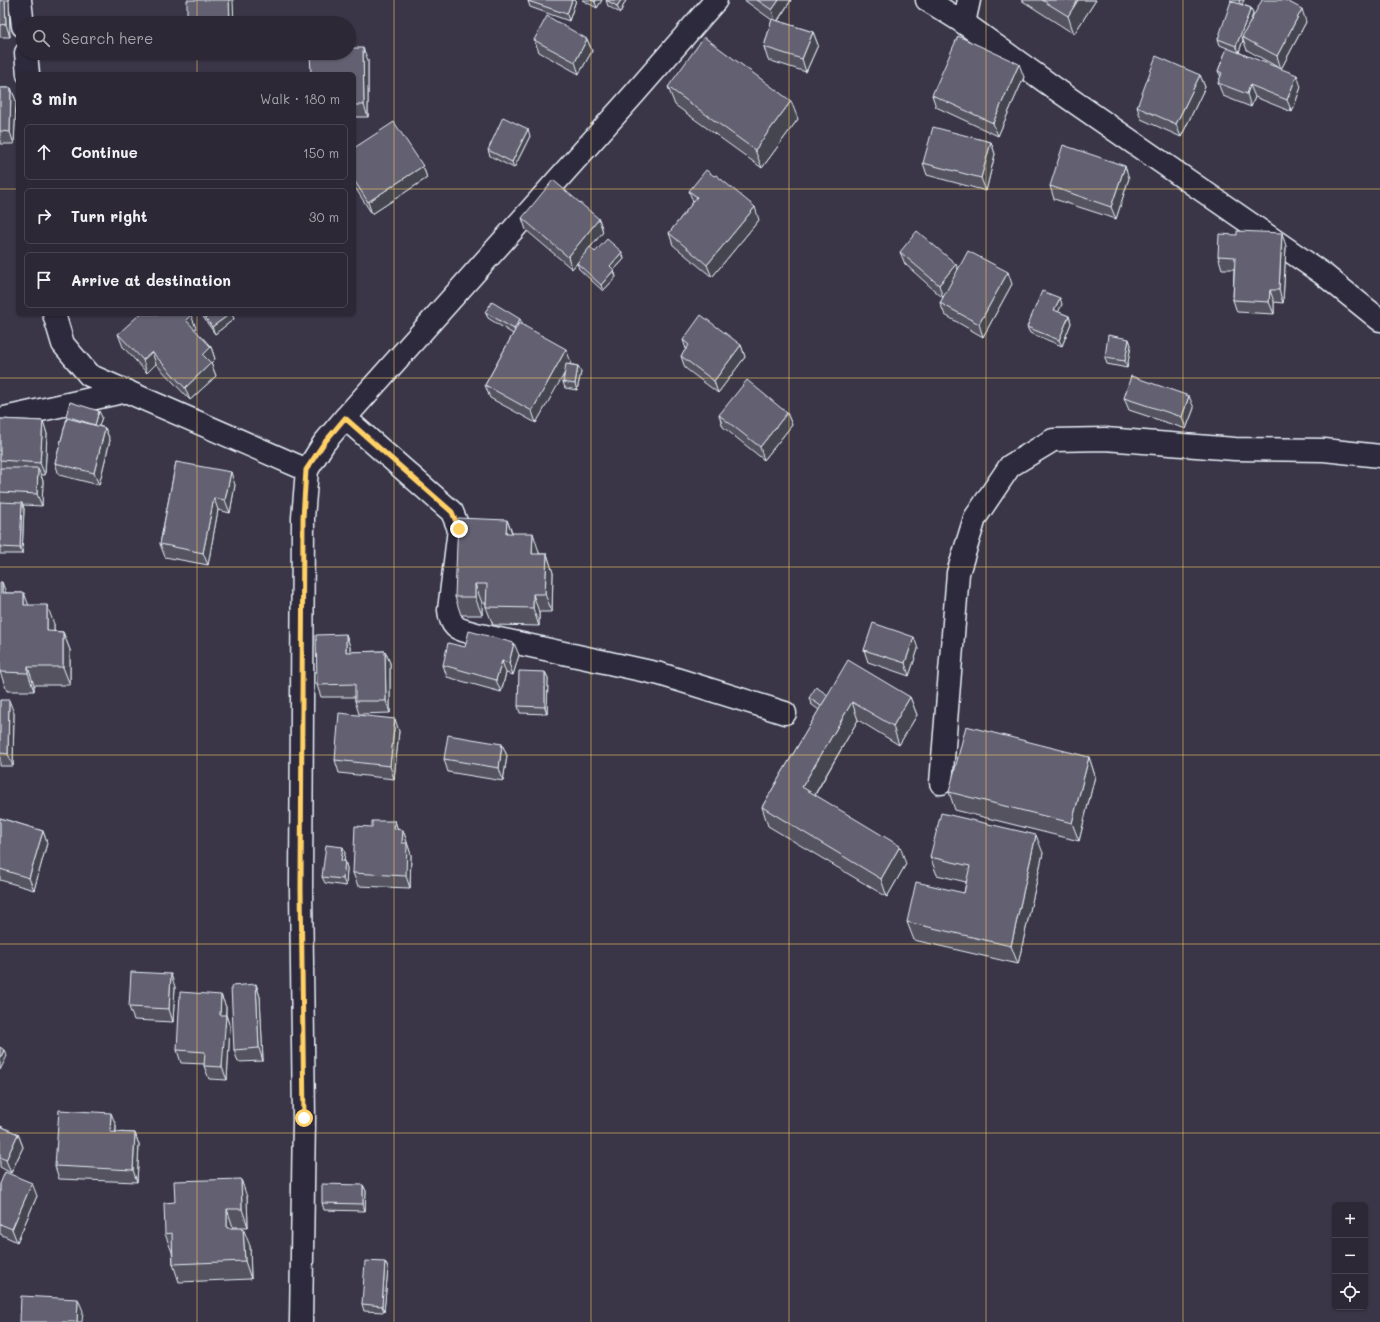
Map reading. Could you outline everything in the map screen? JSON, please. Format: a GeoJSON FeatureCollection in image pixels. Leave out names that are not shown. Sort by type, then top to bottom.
{"type":"FeatureCollection","features":[{"type":"Feature","properties":{"kind":"street"},"geometry":{"type":"LineString","coordinates":[[20,0],[22,16]]}},
{"type":"Feature","properties":{"kind":"street"},"geometry":{"type":"LineString","coordinates":[[301,1322],[304,1118],[301,889],[303,518],[306,470],[324,443],[345,418],[636,94],[716,0]]}},
{"type":"Feature","properties":{"kind":"street"},"geometry":{"type":"LineString","coordinates":[[927,0],[964,23],[1060,92],[1324,274],[1380,320]]}},
{"type":"Feature","properties":{"kind":"street"},"geometry":{"type":"LineString","coordinates":[[964,23],[969,0]]}},
{"type":"Feature","properties":{"kind":"street"},"geometry":{"type":"LineString","coordinates":[[27,60],[28,72]]}},
{"type":"Feature","properties":{"kind":"street"},"geometry":{"type":"LineString","coordinates":[[55,316],[63,344],[89,374],[306,470]]}},
{"type":"Feature","properties":{"kind":"street"},"geometry":{"type":"LineString","coordinates":[[0,419],[127,391]]}},
{"type":"Feature","properties":{"kind":"street"},"geometry":{"type":"LineString","coordinates":[[345,418],[452,512],[459,529],[449,610],[450,621],[455,627],[476,634],[660,674],[785,713]]}},
{"type":"Feature","properties":{"kind":"street"},"geometry":{"type":"LineString","coordinates":[[941,783],[958,573],[975,518],[1010,466],[1053,440],[1105,439],[1235,449],[1324,450],[1380,456]]}},
{"type":"Feature","properties":{"kind":"building"},"geometry":{"type":"Polygon","coordinates":[[[0,0],[5,0],[6,24],[0,25],[0,0]]]}},
{"type":"Feature","properties":{"kind":"building"},"geometry":{"type":"Polygon","coordinates":[[[187,0],[229,0],[230,16],[187,16],[187,0]]]}},
{"type":"Feature","properties":{"kind":"building"},"geometry":{"type":"Polygon","coordinates":[[[528,0],[572,0],[567,14],[528,0]]]}},
{"type":"Feature","properties":{"kind":"building"},"geometry":{"type":"Polygon","coordinates":[[[606,0],[621,0],[617,6],[606,0]]]}},
{"type":"Feature","properties":{"kind":"building"},"geometry":{"type":"Polygon","coordinates":[[[757,0],[779,0],[772,10],[757,0]]]}},
{"type":"Feature","properties":{"kind":"building"},"geometry":{"type":"Polygon","coordinates":[[[1042,0],[1078,0],[1068,16],[1042,0]]]}},
{"type":"Feature","properties":{"kind":"building"},"geometry":{"type":"Polygon","coordinates":[[[1262,0],[1285,0],[1302,9],[1277,56],[1242,37],[1262,0]]]}},
{"type":"Feature","properties":{"kind":"building"},"geometry":{"type":"Polygon","coordinates":[[[1231,1],[1251,8],[1236,46],[1218,39],[1231,1]]]}},
{"type":"Feature","properties":{"kind":"building"},"geometry":{"type":"Polygon","coordinates":[[[547,16],[587,39],[575,62],[534,40],[547,16]]]}},
{"type":"Feature","properties":{"kind":"building"},"geometry":{"type":"Polygon","coordinates":[[[772,19],[813,32],[802,59],[764,47],[772,19]]]}},
{"type":"Feature","properties":{"kind":"building"},"geometry":{"type":"Polygon","coordinates":[[[958,36],[1019,64],[993,123],[932,95],[958,36]]]}},
{"type":"Feature","properties":{"kind":"building"},"geometry":{"type":"Polygon","coordinates":[[[704,37],[791,101],[755,150],[668,87],[704,37]]]}},
{"type":"Feature","properties":{"kind":"building"},"geometry":{"type":"Polygon","coordinates":[[[356,48],[363,48],[364,105],[356,105],[356,72],[311,72],[310,60],[356,60],[356,48]]]}},
{"type":"Feature","properties":{"kind":"building"},"geometry":{"type":"Polygon","coordinates":[[[1227,48],[1297,75],[1287,100],[1250,85],[1247,94],[1218,83],[1222,73],[1218,71],[1227,48]]]}},
{"type":"Feature","properties":{"kind":"building"},"geometry":{"type":"Polygon","coordinates":[[[1156,56],[1200,75],[1176,124],[1137,107],[1156,56]]]}},
{"type":"Feature","properties":{"kind":"building"},"geometry":{"type":"Polygon","coordinates":[[[0,88],[11,88],[10,132],[0,131],[0,88]]]}},
{"type":"Feature","properties":{"kind":"building"},"geometry":{"type":"Polygon","coordinates":[[[503,117],[528,129],[512,162],[488,150],[503,117]]]}},
{"type":"Feature","properties":{"kind":"building"},"geometry":{"type":"Polygon","coordinates":[[[394,122],[423,166],[368,202],[356,183],[356,147],[394,122]]]}},
{"type":"Feature","properties":{"kind":"building"},"geometry":{"type":"Polygon","coordinates":[[[933,127],[991,142],[981,178],[923,163],[933,127]]]}},
{"type":"Feature","properties":{"kind":"building"},"geometry":{"type":"Polygon","coordinates":[[[1063,145],[1125,166],[1111,207],[1050,186],[1063,145]]]}},
{"type":"Feature","properties":{"kind":"building"},"geometry":{"type":"Polygon","coordinates":[[[706,170],[714,176],[716,175],[755,207],[707,265],[669,233],[697,197],[689,191],[706,170]]]}},
{"type":"Feature","properties":{"kind":"building"},"geometry":{"type":"Polygon","coordinates":[[[553,180],[599,219],[568,257],[522,218],[553,180]]]}},
{"type":"Feature","properties":{"kind":"building"},"geometry":{"type":"Polygon","coordinates":[[[917,231],[956,264],[939,285],[900,252],[917,231]]]}},
{"type":"Feature","properties":{"kind":"building"},"geometry":{"type":"Polygon","coordinates":[[[1237,231],[1282,233],[1279,290],[1270,290],[1269,302],[1233,300],[1235,257],[1218,256],[1219,234],[1237,235],[1237,231]]]}},
{"type":"Feature","properties":{"kind":"building"},"geometry":{"type":"Polygon","coordinates":[[[607,239],[622,252],[610,266],[614,270],[601,285],[577,263],[590,247],[595,252],[607,239]]]}},
{"type":"Feature","properties":{"kind":"building"},"geometry":{"type":"Polygon","coordinates":[[[968,251],[1008,272],[979,324],[940,303],[968,251]]]}},
{"type":"Feature","properties":{"kind":"building"},"geometry":{"type":"Polygon","coordinates":[[[1042,291],[1060,298],[1054,310],[1069,316],[1059,340],[1027,327],[1042,291]]]}},
{"type":"Feature","properties":{"kind":"building"},"geometry":{"type":"Polygon","coordinates":[[[492,302],[520,319],[514,329],[485,312],[492,302]]]}},
{"type":"Feature","properties":{"kind":"building"},"geometry":{"type":"Polygon","coordinates":[[[701,315],[741,345],[714,381],[681,356],[689,345],[683,340],[701,315]]]}},
{"type":"Feature","properties":{"kind":"building"},"geometry":{"type":"Polygon","coordinates":[[[138,316],[190,316],[186,320],[211,347],[203,355],[211,363],[185,388],[152,352],[143,360],[118,334],[138,316]]]}},
{"type":"Feature","properties":{"kind":"building"},"geometry":{"type":"Polygon","coordinates":[[[204,316],[227,316],[212,327],[204,316]]]}},
{"type":"Feature","properties":{"kind":"building"},"geometry":{"type":"Polygon","coordinates":[[[519,323],[566,349],[532,411],[485,385],[519,323]]]}},
{"type":"Feature","properties":{"kind":"building"},"geometry":{"type":"Polygon","coordinates":[[[1108,335],[1129,339],[1125,361],[1105,358],[1108,335]]]}},
{"type":"Feature","properties":{"kind":"building"},"geometry":{"type":"Polygon","coordinates":[[[566,364],[578,366],[575,384],[563,382],[566,364]]]}},
{"type":"Feature","properties":{"kind":"building"},"geometry":{"type":"Polygon","coordinates":[[[1131,376],[1189,396],[1182,417],[1124,398],[1131,376]]]}},
{"type":"Feature","properties":{"kind":"building"},"geometry":{"type":"Polygon","coordinates":[[[747,380],[787,413],[760,447],[719,415],[747,380]]]}},
{"type":"Feature","properties":{"kind":"building"},"geometry":{"type":"Polygon","coordinates":[[[70,402],[99,411],[95,425],[66,416],[70,402]]]}},
{"type":"Feature","properties":{"kind":"building"},"geometry":{"type":"Polygon","coordinates":[[[67,418],[105,428],[94,473],[55,463],[67,418]]]}},
{"type":"Feature","properties":{"kind":"building"},"geometry":{"type":"Polygon","coordinates":[[[0,419],[43,421],[40,463],[0,460],[0,419]]]}},
{"type":"Feature","properties":{"kind":"building"},"geometry":{"type":"Polygon","coordinates":[[[176,462],[231,472],[225,500],[214,498],[203,553],[160,544],[176,462]]]}},
{"type":"Feature","properties":{"kind":"building"},"geometry":{"type":"Polygon","coordinates":[[[0,468],[38,468],[37,494],[0,492],[0,468]]]}},
{"type":"Feature","properties":{"kind":"building"},"geometry":{"type":"Polygon","coordinates":[[[0,502],[22,503],[20,548],[0,547],[0,502]]]}},
{"type":"Feature","properties":{"kind":"building"},"geometry":{"type":"Polygon","coordinates":[[[458,518],[507,520],[506,533],[533,533],[532,554],[547,554],[545,594],[533,594],[533,608],[486,607],[487,584],[475,584],[475,597],[455,597],[458,518]]]}},
{"type":"Feature","properties":{"kind":"building"},"geometry":{"type":"Polygon","coordinates":[[[0,582],[2,582],[2,593],[24,593],[24,605],[47,605],[47,631],[63,632],[63,667],[28,667],[28,673],[0,672],[0,582]]]}},
{"type":"Feature","properties":{"kind":"building"},"geometry":{"type":"Polygon","coordinates":[[[873,623],[914,637],[905,663],[864,650],[873,623]]]}},
{"type":"Feature","properties":{"kind":"building"},"geometry":{"type":"Polygon","coordinates":[[[469,631],[514,643],[509,663],[502,661],[496,680],[443,665],[448,643],[465,647],[469,631]]]}},
{"type":"Feature","properties":{"kind":"building"},"geometry":{"type":"Polygon","coordinates":[[[346,634],[346,652],[385,651],[386,701],[355,701],[355,684],[317,685],[316,635],[346,634]]]}},
{"type":"Feature","properties":{"kind":"building"},"geometry":{"type":"Polygon","coordinates":[[[848,660],[910,697],[893,726],[852,702],[802,787],[900,846],[881,879],[762,807],[848,660]]]}},
{"type":"Feature","properties":{"kind":"building"},"geometry":{"type":"Polygon","coordinates":[[[519,671],[545,672],[545,707],[518,706],[519,671]]]}},
{"type":"Feature","properties":{"kind":"building"},"geometry":{"type":"Polygon","coordinates":[[[816,687],[828,695],[821,706],[809,698],[816,687]]]}},
{"type":"Feature","properties":{"kind":"building"},"geometry":{"type":"Polygon","coordinates":[[[0,700],[9,700],[8,754],[0,753],[0,700]]]}},
{"type":"Feature","properties":{"kind":"building"},"geometry":{"type":"Polygon","coordinates":[[[339,713],[395,719],[390,766],[335,760],[339,713]]]}},
{"type":"Feature","properties":{"kind":"building"},"geometry":{"type":"Polygon","coordinates":[[[966,726],[1089,757],[1072,823],[949,792],[966,726]]]}},
{"type":"Feature","properties":{"kind":"building"},"geometry":{"type":"Polygon","coordinates":[[[448,735],[502,744],[499,768],[444,759],[448,735]]]}},
{"type":"Feature","properties":{"kind":"building"},"geometry":{"type":"Polygon","coordinates":[[[941,813],[1036,835],[1011,946],[907,922],[916,882],[964,893],[970,866],[930,857],[941,813]]]}},
{"type":"Feature","properties":{"kind":"building"},"geometry":{"type":"Polygon","coordinates":[[[0,818],[43,831],[29,878],[0,869],[0,818]]]}},
{"type":"Feature","properties":{"kind":"building"},"geometry":{"type":"Polygon","coordinates":[[[372,821],[395,821],[394,829],[403,830],[402,843],[407,843],[406,876],[353,873],[355,826],[372,827],[372,821]]]}},
{"type":"Feature","properties":{"kind":"building"},"geometry":{"type":"Polygon","coordinates":[[[326,845],[343,847],[341,861],[345,861],[343,879],[322,877],[326,845]]]}},
{"type":"Feature","properties":{"kind":"building"},"geometry":{"type":"Polygon","coordinates":[[[131,972],[171,974],[169,1009],[129,1007],[131,972]]]}},
{"type":"Feature","properties":{"kind":"building"},"geometry":{"type":"Polygon","coordinates":[[[256,984],[259,1048],[234,1050],[231,986],[256,984]]]}},
{"type":"Feature","properties":{"kind":"building"},"geometry":{"type":"Polygon","coordinates":[[[180,992],[221,995],[220,1015],[226,1015],[222,1067],[204,1066],[205,1052],[177,1050],[180,992]]]}},
{"type":"Feature","properties":{"kind":"building"},"geometry":{"type":"Polygon","coordinates":[[[0,1047],[4,1050],[0,1059],[0,1047]]]}},
{"type":"Feature","properties":{"kind":"building"},"geometry":{"type":"Polygon","coordinates":[[[59,1110],[111,1113],[110,1132],[135,1133],[133,1170],[55,1166],[59,1110]]]}},
{"type":"Feature","properties":{"kind":"building"},"geometry":{"type":"Polygon","coordinates":[[[0,1126],[18,1134],[6,1160],[0,1157],[0,1126]]]}},
{"type":"Feature","properties":{"kind":"building"},"geometry":{"type":"Polygon","coordinates":[[[5,1172],[32,1183],[12,1229],[0,1224],[0,1184],[5,1172]]]}},
{"type":"Feature","properties":{"kind":"building"},"geometry":{"type":"Polygon","coordinates":[[[241,1179],[242,1209],[227,1209],[227,1228],[243,1228],[245,1261],[173,1264],[172,1233],[165,1234],[164,1203],[175,1202],[174,1181],[241,1179]]]}},
{"type":"Feature","properties":{"kind":"building"},"geometry":{"type":"Polygon","coordinates":[[[322,1184],[363,1185],[363,1204],[322,1203],[322,1184]]]}},
{"type":"Feature","properties":{"kind":"building"},"geometry":{"type":"Polygon","coordinates":[[[365,1261],[385,1262],[382,1306],[362,1304],[365,1261]]]}},
{"type":"Feature","properties":{"kind":"building"},"geometry":{"type":"Polygon","coordinates":[[[21,1296],[78,1299],[77,1322],[20,1322],[21,1296]]]}},
{"type":"Feature","properties":{"kind":"route"},"geometry":{"type":"LineString","coordinates":[[304,1118],[301,889],[303,518],[306,470],[324,443],[345,418],[452,512],[459,529]]}}]}
